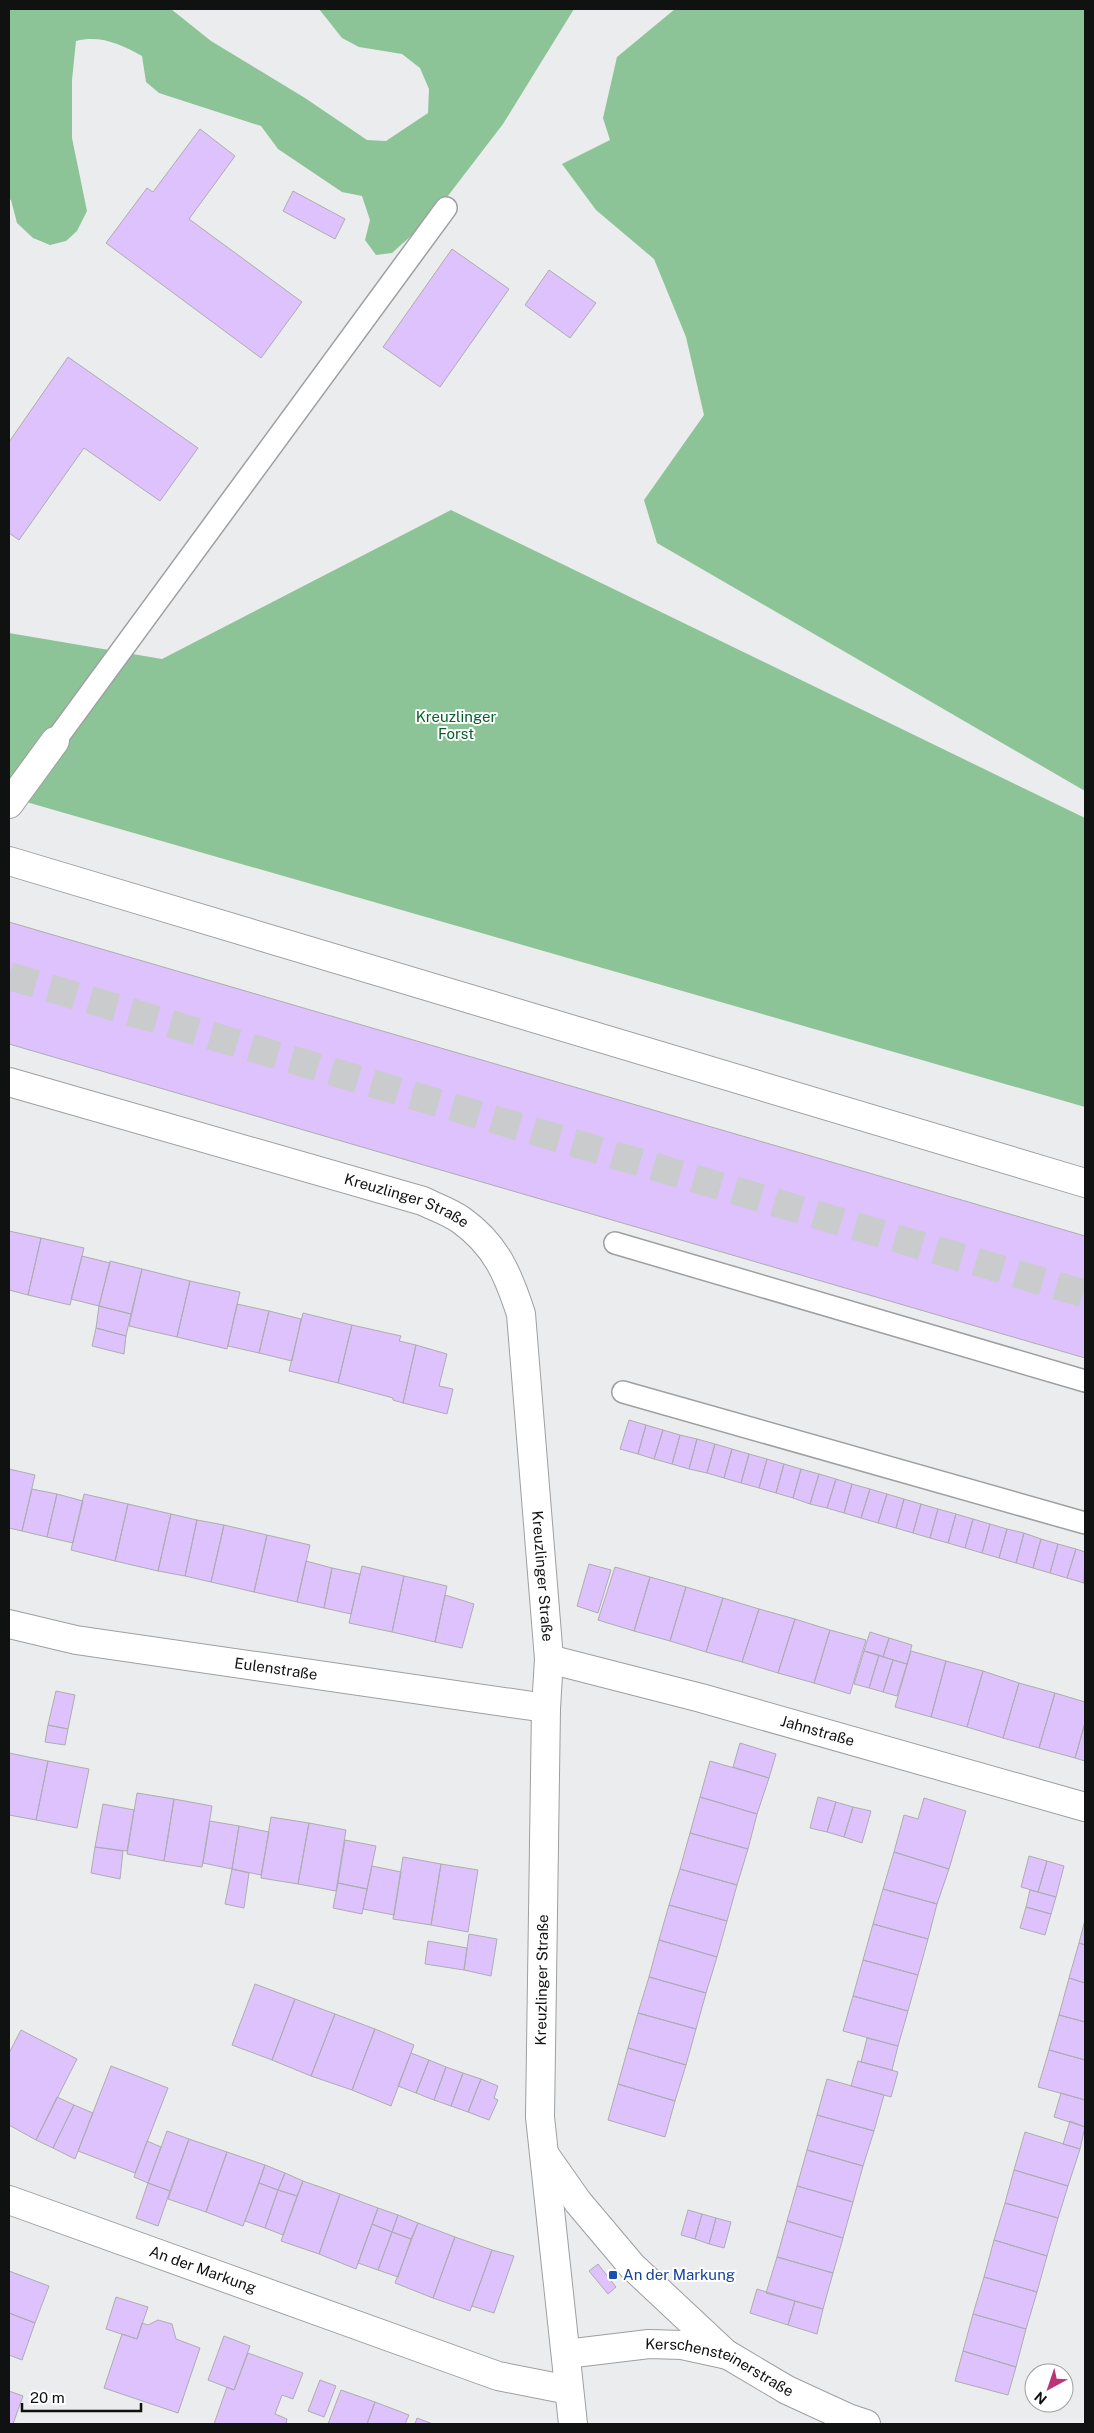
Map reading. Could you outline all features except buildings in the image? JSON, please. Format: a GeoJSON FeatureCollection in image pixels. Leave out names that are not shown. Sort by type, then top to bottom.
{"type":"FeatureCollection","features":[{"type":"Feature","properties":{"kind":"main road"},"geometry":{"type":"LineString","coordinates":[[9,804],[55,741]]}},
{"type":"Feature","properties":{"kind":"main road"},"geometry":{"type":"LineString","coordinates":[[9,861],[936,1140],[1085,1183]]}},
{"type":"Feature","properties":{"kind":"main road","name":"Kreuzlinger Straße"},"geometry":{"type":"LineString","coordinates":[[9,1082],[423,1201],[460,1219],[488,1243],[508,1275],[521,1314],[549,1659],[546,1708],[540,2116],[573,2424]]}},
{"type":"Feature","properties":{"kind":"main road","name":"Eulenstraße"},"geometry":{"type":"LineString","coordinates":[[9,1624],[76,1640],[546,1708]]}},
{"type":"Feature","properties":{"kind":"main road","name":"Jahnstraße"},"geometry":{"type":"LineString","coordinates":[[549,1659],[702,1698],[1085,1808]]}},
{"type":"Feature","properties":{"kind":"main road"},"geometry":{"type":"LineString","coordinates":[[544,2153],[578,2202],[632,2266],[728,2355]]}},
{"type":"Feature","properties":{"kind":"main road","name":"An der Markung"},"geometry":{"type":"LineString","coordinates":[[9,2200],[498,2376],[569,2390]]}},
{"type":"Feature","properties":{"kind":"main road","name":"Kerschensteinerstraße"},"geometry":{"type":"LineString","coordinates":[[566,2354],[649,2344],[682,2345],[728,2355],[787,2390],[866,2424]]}},
{"type":"Feature","properties":{"kind":"lane"},"geometry":{"type":"LineString","coordinates":[[55,741],[112,666],[446,208]]}},
{"type":"Feature","properties":{"kind":"lane"},"geometry":{"type":"LineString","coordinates":[[614,1243],[1085,1381]]}},
{"type":"Feature","properties":{"kind":"lane"},"geometry":{"type":"LineString","coordinates":[[623,1392],[1085,1523]]}},
{"type":"Feature","properties":{"kind":"green space"},"geometry":{"type":"Polygon","coordinates":[[[9,9],[171,9],[211,41],[305,98],[367,140],[386,141],[428,113],[429,89],[420,68],[402,54],[359,47],[342,38],[319,9],[574,9],[503,124],[431,218],[392,253],[376,255],[365,240],[370,220],[362,196],[342,192],[278,149],[261,126],[159,93],[146,82],[142,56],[118,44],[94,39],[76,41],[72,80],[72,138],[87,211],[77,231],[66,241],[50,245],[33,238],[17,223],[11,200],[9,199],[9,9]]]}},
{"type":"Feature","properties":{"kind":"green space"},"geometry":{"type":"Polygon","coordinates":[[[675,9],[1085,9],[1085,791],[657,543],[644,500],[704,415],[686,337],[654,259],[596,210],[562,164],[610,140],[603,118],[617,57],[675,9]]]}},
{"type":"Feature","properties":{"kind":"green space","name":"Kreuzlinger Forst"},"geometry":{"type":"Polygon","coordinates":[[[451,510],[1085,818],[1085,1107],[9,797],[9,633],[162,659],[451,510]]]}},
{"type":"Feature","properties":{"kind":"tunnel"},"geometry":{"type":"LineString","coordinates":[[9,976],[1085,1294]]}},
{"type":"Feature","properties":{"kind":"place","name":"An der Markung"},"geometry":{"type":"Point","coordinates":[613,2275]}}]}
